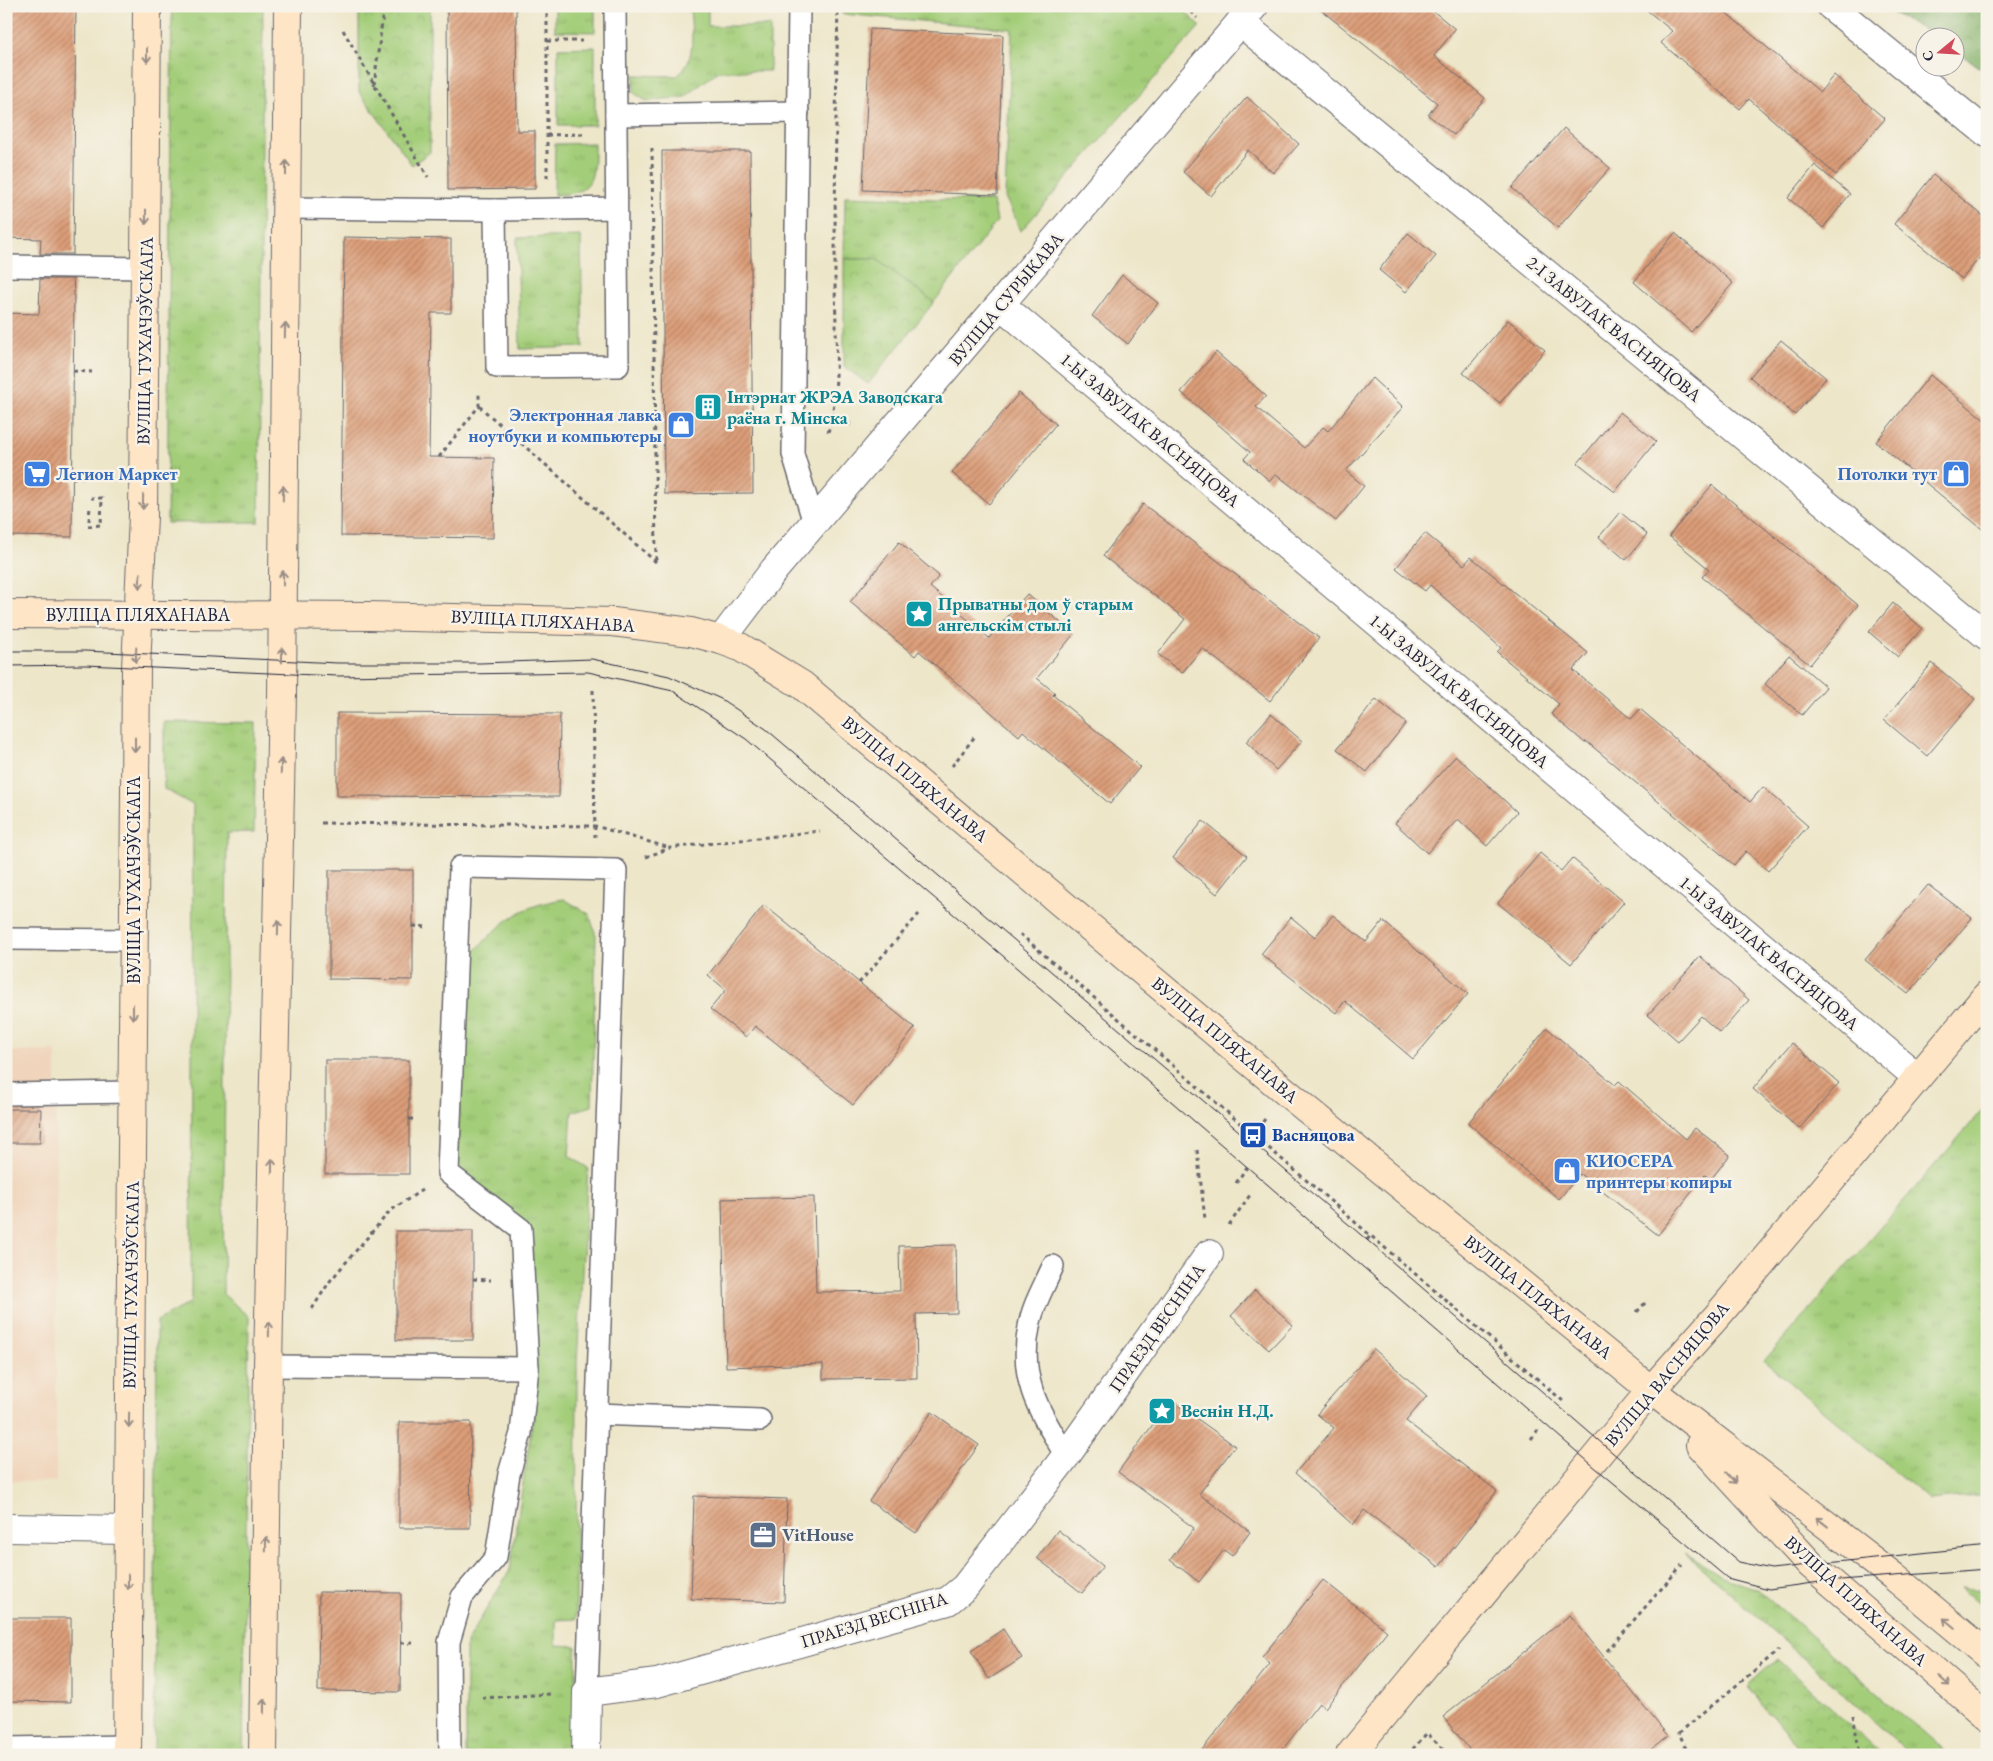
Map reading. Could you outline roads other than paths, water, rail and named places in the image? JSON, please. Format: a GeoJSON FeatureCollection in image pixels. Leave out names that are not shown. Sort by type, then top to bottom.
{"type":"FeatureCollection","features":[{"type":"Feature","properties":{"kind":"main road","name":"ВУЛІЦА ТУХАЧЭЎСКАГА"},"geometry":{"type":"LineString","coordinates":[[127,1750],[132,1092],[138,615],[143,523],[147,6]]}},
{"type":"Feature","properties":{"kind":"main road"},"geometry":{"type":"LineString","coordinates":[[264,1755],[268,1366],[281,763],[288,6]]}},
{"type":"Feature","properties":{"kind":"main road","name":"ВУЛІЦА ПЛЯХАНАВА"},"geometry":{"type":"LineString","coordinates":[[6,614],[282,615],[613,622],[691,632],[740,647],[802,685],[1286,1092],[1651,1390],[1893,1576],[1987,1654]]}},
{"type":"Feature","properties":{"kind":"main road","name":"ВУЛІЦА ВАСНЯЦОВА"},"geometry":{"type":"LineString","coordinates":[[1350,1755],[1651,1390],[1718,1315],[1987,995]]}},
{"type":"Feature","properties":{"kind":"main road","name":"ВУЛІЦА ПЛЯХАНАВА"},"geometry":{"type":"LineString","coordinates":[[1651,1390],[1810,1565],[1987,1717]]}},
{"type":"Feature","properties":{"kind":"street"},"geometry":{"type":"LineString","coordinates":[[1831,6],[1987,133]]}},
{"type":"Feature","properties":{"kind":"street","name":"ВУЛІЦА СУРЫКАВА"},"geometry":{"type":"LineString","coordinates":[[720,640],[774,570],[1247,14]]}},
{"type":"Feature","properties":{"kind":"street","name":"2-І ЗАВУЛАК ВАСНЯЦОВА"},"geometry":{"type":"LineString","coordinates":[[1247,14],[1987,636]]}},
{"type":"Feature","properties":{"kind":"street","name":"1-Ы ЗАВУЛАК ВАСНЯЦОВА"},"geometry":{"type":"LineString","coordinates":[[1001,305],[1917,1077]]}},
{"type":"Feature","properties":{"kind":"street","name":"ПРАЕЗД ВЕСНІНА"},"geometry":{"type":"LineString","coordinates":[[587,1692],[657,1683],[948,1601],[964,1587],[1066,1456],[1209,1254]]}},
{"type":"Feature","properties":{"kind":"street"},"geometry":{"type":"LineString","coordinates":[[6,1528],[128,1530]]}},
{"type":"Feature","properties":{"kind":"street"},"geometry":{"type":"LineString","coordinates":[[586,1755],[587,1692]]}},
{"type":"Feature","properties":{"kind":"lane"},"geometry":{"type":"LineString","coordinates":[[494,210],[496,367],[618,366],[615,6]]}},
{"type":"Feature","properties":{"kind":"lane"},"geometry":{"type":"LineString","coordinates":[[799,6],[793,454],[814,523]]}},
{"type":"Feature","properties":{"kind":"lane"},"geometry":{"type":"LineString","coordinates":[[616,115],[798,112]]}},
{"type":"Feature","properties":{"kind":"lane"},"geometry":{"type":"LineString","coordinates":[[286,208],[494,210],[616,208]]}},
{"type":"Feature","properties":{"kind":"lane"},"geometry":{"type":"LineString","coordinates":[[6,266],[146,268]]}},
{"type":"Feature","properties":{"kind":"lane"},"geometry":{"type":"LineString","coordinates":[[450,1755],[449,1642],[462,1597],[496,1557],[508,1474],[520,1433],[528,1368],[521,1229],[448,1173],[460,867],[616,870],[587,1692]]}},
{"type":"Feature","properties":{"kind":"lane"},"geometry":{"type":"LineString","coordinates":[[6,939],[134,940]]}},
{"type":"Feature","properties":{"kind":"lane"},"geometry":{"type":"LineString","coordinates":[[6,1094],[132,1092]]}},
{"type":"Feature","properties":{"kind":"lane"},"geometry":{"type":"LineString","coordinates":[[1053,1266],[1029,1325],[1025,1365],[1038,1408],[1066,1456]]}},
{"type":"Feature","properties":{"kind":"lane"},"geometry":{"type":"LineString","coordinates":[[268,1366],[528,1368]]}},
{"type":"Feature","properties":{"kind":"lane"},"geometry":{"type":"LineString","coordinates":[[596,1414],[760,1420]]}},
{"type":"Feature","properties":{"kind":"lane"},"geometry":{"type":"LineString","coordinates":[[6,1748],[127,1750]]}},
{"type":"Feature","properties":{"kind":"tram line"},"geometry":{"type":"LineString","coordinates":[[6,651],[85,651],[338,663],[480,663],[592,659],[669,676],[721,699],[766,729],[1367,1240],[1739,1562],[1771,1569],[1987,1546]]}},
{"type":"Feature","properties":{"kind":"tram line"},"geometry":{"type":"LineString","coordinates":[[6,666],[85,665],[338,676],[588,672],[673,691],[746,739],[1003,956],[1591,1464],[1727,1578],[1769,1589],[1827,1581],[1987,1569]]}},
{"type":"Feature","properties":{"kind":"place","name":"Інтэрнат ЖРЭА Заводскага раёна г. Мінска"},"geometry":{"type":"Point","coordinates":[708,407]}},
{"type":"Feature","properties":{"kind":"place","name":"Электронная лавка ноутбуки и компьютеры"},"geometry":{"type":"Point","coordinates":[681,425]}},
{"type":"Feature","properties":{"kind":"place","name":"Легион Маркет"},"geometry":{"type":"Point","coordinates":[37,474]}},
{"type":"Feature","properties":{"kind":"place","name":"Потолки тут"},"geometry":{"type":"Point","coordinates":[1956,474]}},
{"type":"Feature","properties":{"kind":"place","name":"Прыватны дом ў старым ангельскім стылі"},"geometry":{"type":"Point","coordinates":[919,614]}},
{"type":"Feature","properties":{"kind":"place","name":"Васняцова"},"geometry":{"type":"Point","coordinates":[1253,1135]}},
{"type":"Feature","properties":{"kind":"place","name":"КИОСЕРА принтеры копиры"},"geometry":{"type":"Point","coordinates":[1567,1171]}},
{"type":"Feature","properties":{"kind":"place","name":"Веснін Н.Д."},"geometry":{"type":"Point","coordinates":[1162,1411]}},
{"type":"Feature","properties":{"kind":"place","name":"VitHouse"},"geometry":{"type":"Point","coordinates":[763,1535]}}]}
